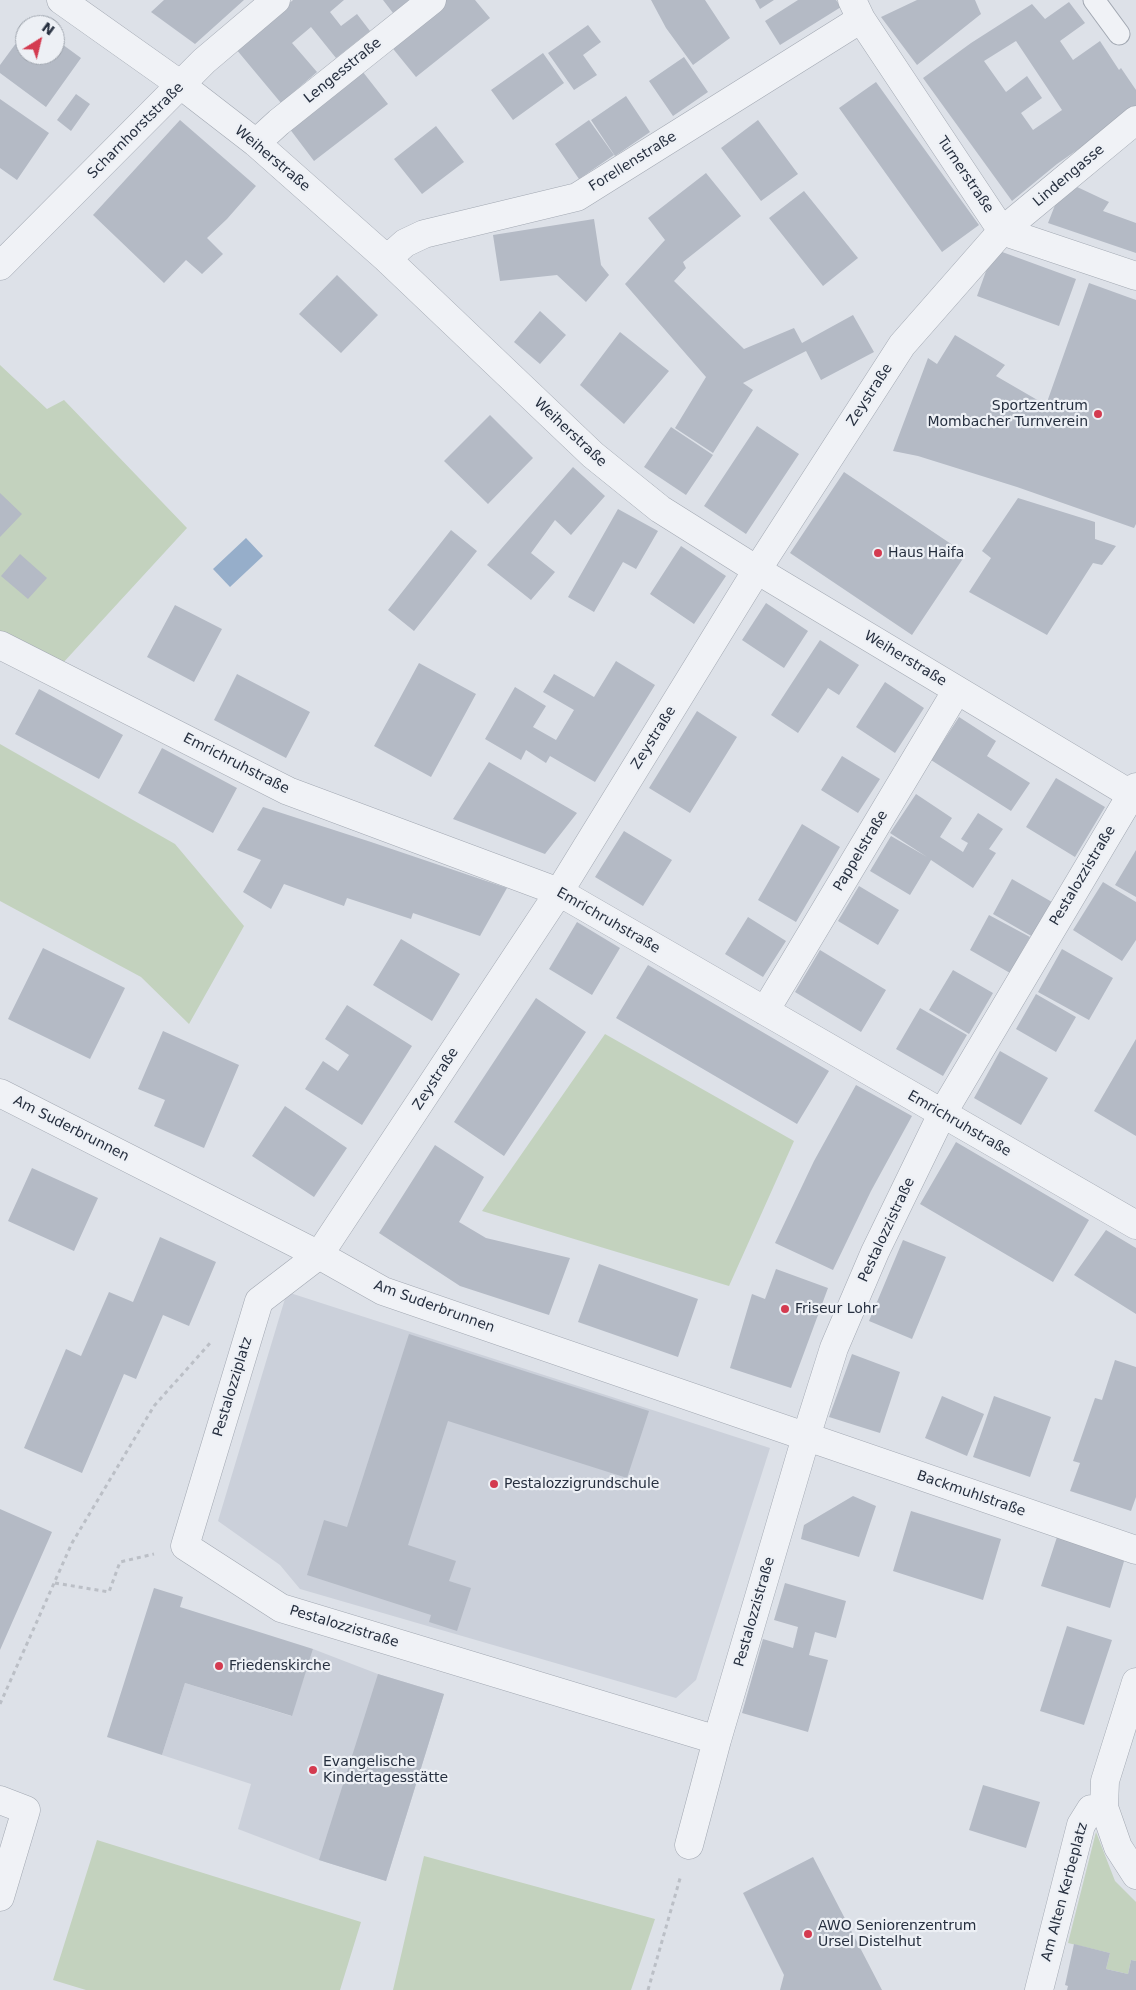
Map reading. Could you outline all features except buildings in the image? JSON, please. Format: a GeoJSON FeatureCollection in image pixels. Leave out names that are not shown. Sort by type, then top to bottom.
{"type":"FeatureCollection","features":[{"type":"Feature","properties":{"kind":"street","name":"Weiherstraße"},"geometry":{"type":"LineString","coordinates":[[61,0],[181,85],[256,143],[387,260],[593,455],[660,509],[757,570],[957,690],[1134,791]]}},
{"type":"Feature","properties":{"kind":"street","name":"Scharnhorststraße"},"geometry":{"type":"LineString","coordinates":[[0,266],[204,61],[276,0]]}},
{"type":"Feature","properties":{"kind":"street","name":"Lengesstraße"},"geometry":{"type":"LineString","coordinates":[[256,143],[432,0]]}},
{"type":"Feature","properties":{"kind":"street","name":"Turnerstraße"},"geometry":{"type":"LineString","coordinates":[[856,10],[1002,231]]}},
{"type":"Feature","properties":{"kind":"street","name":"Forellenstraße"},"geometry":{"type":"LineString","coordinates":[[387,260],[405,243],[424,234],[577,197],[856,10]]}},
{"type":"Feature","properties":{"kind":"street","name":"Lindengasse"},"geometry":{"type":"LineString","coordinates":[[1002,231],[1136,120]]}},
{"type":"Feature","properties":{"kind":"street"},"geometry":{"type":"LineString","coordinates":[[1002,231],[1136,276]]}},
{"type":"Feature","properties":{"kind":"street","name":"Zeystraße"},"geometry":{"type":"LineString","coordinates":[[319,1255],[559,892],[757,570],[902,345],[1002,231]]}},
{"type":"Feature","properties":{"kind":"street","name":"Emrichruhstraße"},"geometry":{"type":"LineString","coordinates":[[0,645],[288,790],[559,892],[1136,1225]]}},
{"type":"Feature","properties":{"kind":"street","name":"Pappelstraße"},"geometry":{"type":"LineString","coordinates":[[765,1011],[957,690]]}},
{"type":"Feature","properties":{"kind":"street","name":"Pestalozzistraße"},"geometry":{"type":"LineString","coordinates":[[689,1845],[717,1740],[834,1348],[864,1278],[942,1114],[1134,791]]}},
{"type":"Feature","properties":{"kind":"street","name":"Am Suderbrunnen"},"geometry":{"type":"LineString","coordinates":[[0,1093],[319,1255],[383,1291],[806,1437]]}},
{"type":"Feature","properties":{"kind":"street","name":"Pestalozziplatz"},"geometry":{"type":"LineString","coordinates":[[185,1546],[258,1301],[319,1255]]}},
{"type":"Feature","properties":{"kind":"street","name":"Backmuhlstraße"},"geometry":{"type":"LineString","coordinates":[[806,1437],[1136,1550]]}},
{"type":"Feature","properties":{"kind":"street","name":"Pestalozzistraße"},"geometry":{"type":"LineString","coordinates":[[185,1546],[281,1608],[717,1740]]}},
{"type":"Feature","properties":{"kind":"street"},"geometry":{"type":"LineString","coordinates":[[1136,1682],[1105,1780],[1104,1807],[1118,1847],[1136,1875]]}},
{"type":"Feature","properties":{"kind":"street"},"geometry":{"type":"LineString","coordinates":[[0,1800],[26,1810],[0,1897]]}},
{"type":"Feature","properties":{"kind":"street","name":"Am Alten Kerbeplatz"},"geometry":{"type":"LineString","coordinates":[[1039,1990],[1081,1825],[1091,1809],[1104,1807]]}},
{"type":"Feature","properties":{"kind":"lane"},"geometry":{"type":"LineString","coordinates":[[1094,0],[1118,34]]}},
{"type":"Feature","properties":{"kind":"path"},"geometry":{"type":"LineString","coordinates":[[0,1704],[72,1543],[154,1406],[215,1337]]}},
{"type":"Feature","properties":{"kind":"path"},"geometry":{"type":"LineString","coordinates":[[54,1583],[109,1592],[120,1562]]}},
{"type":"Feature","properties":{"kind":"path"},"geometry":{"type":"LineString","coordinates":[[648,1990],[689,1845]]}},
{"type":"Feature","properties":{"kind":"shaded area","name":"Pestalozzigrundschule"},"geometry":{"type":"Polygon","coordinates":[[[287,1292],[770,1448],[696,1680],[676,1698],[300,1589],[280,1565],[218,1521],[287,1292]]]}},
{"type":"Feature","properties":{"kind":"shaded area","name":"Evangelische Kindertagesstätte"},"geometry":{"type":"Polygon","coordinates":[[[313,1649],[378,1674],[444,1694],[386,1881],[319,1860],[238,1829],[251,1784],[162,1755],[185,1683],[291,1716],[313,1649]]]}},
{"type":"Feature","properties":{"kind":"green space"},"geometry":{"type":"Polygon","coordinates":[[[0,365],[47,409],[64,400],[187,528],[62,664],[0,631],[0,365]]]}},
{"type":"Feature","properties":{"kind":"green space"},"geometry":{"type":"Polygon","coordinates":[[[0,744],[175,844],[244,926],[189,1024],[141,977],[0,901],[0,744]]]}},
{"type":"Feature","properties":{"kind":"green space"},"geometry":{"type":"Polygon","coordinates":[[[605,1034],[794,1141],[729,1286],[482,1211],[605,1034]]]}},
{"type":"Feature","properties":{"kind":"green space"},"geometry":{"type":"Polygon","coordinates":[[[1096,1832],[1115,1881],[1136,1902],[1136,1961],[1131,1960],[1128,1974],[1106,1969],[1110,1953],[1068,1943],[1096,1832]]]}},
{"type":"Feature","properties":{"kind":"green space"},"geometry":{"type":"Polygon","coordinates":[[[97,1840],[361,1922],[340,1990],[86,1990],[53,1980],[97,1840]]]}},
{"type":"Feature","properties":{"kind":"green space"},"geometry":{"type":"Polygon","coordinates":[[[424,1856],[655,1919],[631,1990],[393,1990],[424,1856]]]}},
{"type":"Feature","properties":{"kind":"water"},"geometry":{"type":"Polygon","coordinates":[[[246,538],[263,556],[230,587],[213,569],[246,538]]]}},
{"type":"Feature","properties":{"kind":"place","name":"Sportzentrum Mombacher Turnverein"},"geometry":{"type":"Point","coordinates":[1098,414]}},
{"type":"Feature","properties":{"kind":"place","name":"Haus Haifa"},"geometry":{"type":"Point","coordinates":[878,553]}},
{"type":"Feature","properties":{"kind":"place","name":"Friseur Lohr"},"geometry":{"type":"Point","coordinates":[785,1309]}},
{"type":"Feature","properties":{"kind":"place","name":"Pestalozzigrundschule"},"geometry":{"type":"Point","coordinates":[494,1484]}},
{"type":"Feature","properties":{"kind":"place","name":"Friedenskirche"},"geometry":{"type":"Point","coordinates":[219,1666]}},
{"type":"Feature","properties":{"kind":"place","name":"Evangelische Kindertagesstätte"},"geometry":{"type":"Point","coordinates":[313,1770]}},
{"type":"Feature","properties":{"kind":"place","name":"AWO Seniorenzentrum Ursel Distelhut"},"geometry":{"type":"Point","coordinates":[808,1934]}}]}
